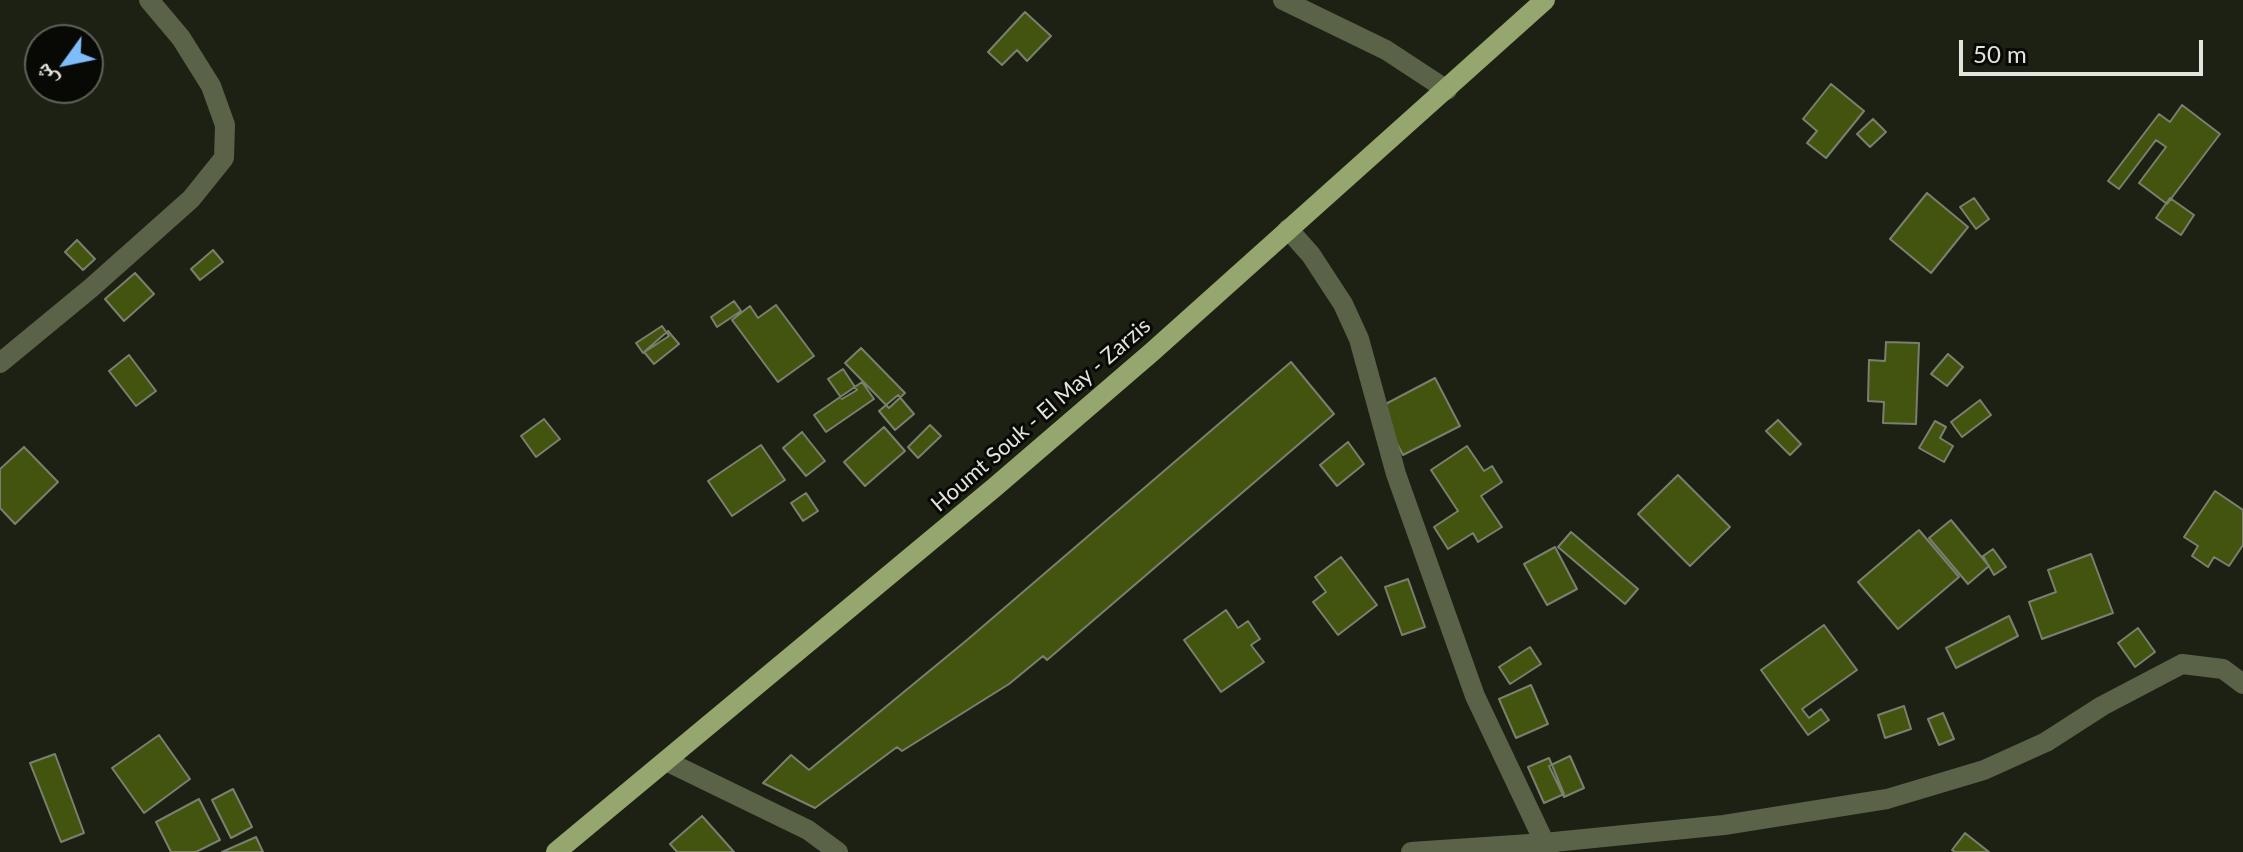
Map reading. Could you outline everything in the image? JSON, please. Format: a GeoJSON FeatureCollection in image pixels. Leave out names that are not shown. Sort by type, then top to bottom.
{"type":"FeatureCollection","features":[{"type":"Feature","properties":{"kind":"main road","name":"Houmt Souk - El May - Zarzis"},"geometry":{"type":"LineString","coordinates":[[556,852],[995,487],[1152,352],[1545,0]]}},
{"type":"Feature","properties":{"kind":"street"},"geometry":{"type":"LineString","coordinates":[[0,363],[191,199],[224,158],[225,125],[211,86],[181,38],[149,0]]}},
{"type":"Feature","properties":{"kind":"street"},"geometry":{"type":"LineString","coordinates":[[1283,0],[1386,50],[1447,90]]}},
{"type":"Feature","properties":{"kind":"street"},"geometry":{"type":"LineString","coordinates":[[1288,229],[1311,255],[1343,304],[1359,339],[1396,474],[1475,696],[1547,848]]}},
{"type":"Feature","properties":{"kind":"street"},"geometry":{"type":"LineString","coordinates":[[1411,852],[1547,848],[1724,825],[1887,799],[1984,770],[2046,742],[2102,706],[2182,664],[2223,669],[2243,684]]}},
{"type":"Feature","properties":{"kind":"street"},"geometry":{"type":"LineString","coordinates":[[666,761],[808,830],[838,852]]}},
{"type":"Feature","properties":{"kind":"building"},"geometry":{"type":"Polygon","coordinates":[[[1025,12],[1051,36],[1027,61],[1017,50],[1002,65],[988,52],[1025,12]]]}},
{"type":"Feature","properties":{"kind":"building"},"geometry":{"type":"Polygon","coordinates":[[[1831,84],[1864,111],[1826,158],[1807,143],[1817,131],[1803,119],[1831,84]]]}},
{"type":"Feature","properties":{"kind":"building"},"geometry":{"type":"Polygon","coordinates":[[[2182,105],[2220,134],[2167,204],[2139,183],[2166,147],[2156,140],[2119,189],[2108,181],[2159,114],[2170,122],[2182,105]]]}},
{"type":"Feature","properties":{"kind":"building"},"geometry":{"type":"Polygon","coordinates":[[[1873,119],[1886,132],[1870,147],[1857,134],[1873,119]]]}},
{"type":"Feature","properties":{"kind":"building"},"geometry":{"type":"Polygon","coordinates":[[[1927,193],[1968,227],[1931,273],[1890,239],[1927,193]]]}},
{"type":"Feature","properties":{"kind":"building"},"geometry":{"type":"Polygon","coordinates":[[[1974,198],[1989,219],[1976,229],[1960,207],[1974,198]]]}},
{"type":"Feature","properties":{"kind":"building"},"geometry":{"type":"Polygon","coordinates":[[[2170,198],[2194,215],[2181,235],[2156,218],[2170,198]]]}},
{"type":"Feature","properties":{"kind":"building"},"geometry":{"type":"Polygon","coordinates":[[[77,240],[95,259],[83,270],[65,252],[77,240]]]}},
{"type":"Feature","properties":{"kind":"building"},"geometry":{"type":"Polygon","coordinates":[[[213,250],[223,262],[200,280],[191,269],[213,250]]]}},
{"type":"Feature","properties":{"kind":"building"},"geometry":{"type":"Polygon","coordinates":[[[135,273],[154,294],[124,321],[105,299],[135,273]]]}},
{"type":"Feature","properties":{"kind":"building"},"geometry":{"type":"Polygon","coordinates":[[[734,301],[741,311],[717,327],[711,317],[734,301]]]}},
{"type":"Feature","properties":{"kind":"building"},"geometry":{"type":"Polygon","coordinates":[[[776,305],[814,356],[778,382],[732,320],[750,306],[758,318],[776,305]]]}},
{"type":"Feature","properties":{"kind":"building"},"geometry":{"type":"Polygon","coordinates":[[[662,326],[669,336],[643,353],[636,343],[662,326]]]}},
{"type":"Feature","properties":{"kind":"building"},"geometry":{"type":"Polygon","coordinates":[[[668,331],[679,344],[654,364],[644,352],[668,331]]]}},
{"type":"Feature","properties":{"kind":"building"},"geometry":{"type":"Polygon","coordinates":[[[1886,342],[1919,343],[1916,424],[1883,423],[1884,402],[1868,401],[1869,360],[1885,361],[1886,342]]]}},
{"type":"Feature","properties":{"kind":"building"},"geometry":{"type":"Polygon","coordinates":[[[861,348],[905,393],[889,408],[845,363],[861,348]]]}},
{"type":"Feature","properties":{"kind":"building"},"geometry":{"type":"Polygon","coordinates":[[[1948,354],[1963,367],[1947,386],[1931,374],[1948,354]]]}},
{"type":"Feature","properties":{"kind":"building"},"geometry":{"type":"Polygon","coordinates":[[[129,355],[156,391],[136,406],[109,371],[129,355]]]}},
{"type":"Feature","properties":{"kind":"building"},"geometry":{"type":"Polygon","coordinates":[[[1291,362],[1334,414],[1047,660],[1043,656],[1009,684],[902,751],[897,747],[815,808],[763,783],[791,755],[809,770],[967,640],[1291,362]]]}},
{"type":"Feature","properties":{"kind":"building"},"geometry":{"type":"Polygon","coordinates":[[[843,369],[857,390],[842,399],[828,379],[843,369]]]}},
{"type":"Feature","properties":{"kind":"building"},"geometry":{"type":"Polygon","coordinates":[[[1435,378],[1460,426],[1403,455],[1378,408],[1435,378]]]}},
{"type":"Feature","properties":{"kind":"building"},"geometry":{"type":"Polygon","coordinates":[[[862,382],[874,399],[826,432],[814,415],[862,382]]]}},
{"type":"Feature","properties":{"kind":"building"},"geometry":{"type":"Polygon","coordinates":[[[898,395],[914,414],[895,430],[879,411],[898,395]]]}},
{"type":"Feature","properties":{"kind":"building"},"geometry":{"type":"Polygon","coordinates":[[[1980,400],[1991,415],[1962,437],[1951,422],[1980,400]]]}},
{"type":"Feature","properties":{"kind":"building"},"geometry":{"type":"Polygon","coordinates":[[[544,419],[560,439],[536,457],[521,436],[544,419]]]}},
{"type":"Feature","properties":{"kind":"building"},"geometry":{"type":"Polygon","coordinates":[[[1778,420],[1801,444],[1790,455],[1766,431],[1778,420]]]}},
{"type":"Feature","properties":{"kind":"building"},"geometry":{"type":"Polygon","coordinates":[[[1935,421],[1946,427],[1940,438],[1953,446],[1944,462],[1919,448],[1935,421]]]}},
{"type":"Feature","properties":{"kind":"building"},"geometry":{"type":"Polygon","coordinates":[[[930,425],[941,436],[918,458],[908,447],[930,425]]]}},
{"type":"Feature","properties":{"kind":"building"},"geometry":{"type":"Polygon","coordinates":[[[884,427],[905,451],[865,486],[844,462],[884,427]]]}},
{"type":"Feature","properties":{"kind":"building"},"geometry":{"type":"Polygon","coordinates":[[[802,432],[825,461],[806,476],[783,448],[802,432]]]}},
{"type":"Feature","properties":{"kind":"building"},"geometry":{"type":"Polygon","coordinates":[[[1348,442],[1364,464],[1337,486],[1320,465],[1348,442]]]}},
{"type":"Feature","properties":{"kind":"building"},"geometry":{"type":"Polygon","coordinates":[[[761,445],[785,480],[732,516],[708,481],[761,445]]]}},
{"type":"Feature","properties":{"kind":"building"},"geometry":{"type":"Polygon","coordinates":[[[1467,446],[1484,471],[1492,466],[1502,482],[1481,496],[1502,527],[1478,542],[1473,533],[1448,549],[1434,527],[1458,511],[1431,470],[1467,446]]]}},
{"type":"Feature","properties":{"kind":"building"},"geometry":{"type":"Polygon","coordinates":[[[24,447],[58,482],[15,524],[0,508],[0,469],[24,447]]]}},
{"type":"Feature","properties":{"kind":"building"},"geometry":{"type":"Polygon","coordinates":[[[1678,475],[1730,527],[1690,566],[1638,514],[1678,475]]]}},
{"type":"Feature","properties":{"kind":"building"},"geometry":{"type":"Polygon","coordinates":[[[2215,491],[2243,510],[2243,545],[2229,566],[2214,557],[2208,567],[2192,556],[2198,546],[2184,537],[2215,491]]]}},
{"type":"Feature","properties":{"kind":"building"},"geometry":{"type":"Polygon","coordinates":[[[806,493],[818,511],[803,521],[791,503],[806,493]]]}},
{"type":"Feature","properties":{"kind":"building"},"geometry":{"type":"Polygon","coordinates":[[[1951,520],[1989,566],[1968,584],[1929,538],[1951,520]]]}},
{"type":"Feature","properties":{"kind":"building"},"geometry":{"type":"Polygon","coordinates":[[[1919,530],[1959,577],[1898,629],[1858,582],[1919,530]]]}},
{"type":"Feature","properties":{"kind":"building"},"geometry":{"type":"Polygon","coordinates":[[[1571,532],[1638,589],[1625,604],[1558,547],[1571,532]]]}},
{"type":"Feature","properties":{"kind":"building"},"geometry":{"type":"Polygon","coordinates":[[[1555,547],[1577,589],[1547,605],[1524,564],[1555,547]]]}},
{"type":"Feature","properties":{"kind":"building"},"geometry":{"type":"Polygon","coordinates":[[[1993,549],[2006,567],[1994,575],[1983,556],[1993,549]]]}},
{"type":"Feature","properties":{"kind":"building"},"geometry":{"type":"Polygon","coordinates":[[[2091,554],[2113,613],[2042,639],[2029,602],[2056,592],[2048,570],[2091,554]]]}},
{"type":"Feature","properties":{"kind":"building"},"geometry":{"type":"Polygon","coordinates":[[[1341,557],[1377,605],[1338,635],[1313,602],[1326,592],[1315,577],[1341,557]]]}},
{"type":"Feature","properties":{"kind":"building"},"geometry":{"type":"Polygon","coordinates":[[[1408,579],[1425,627],[1402,635],[1385,587],[1408,579]]]}},
{"type":"Feature","properties":{"kind":"building"},"geometry":{"type":"Polygon","coordinates":[[[1226,610],[1238,628],[1248,621],[1260,639],[1251,645],[1264,662],[1221,692],[1184,640],[1226,610]]]}},
{"type":"Feature","properties":{"kind":"building"},"geometry":{"type":"Polygon","coordinates":[[[2009,616],[2018,636],[1956,668],[1946,648],[2009,616]]]}},
{"type":"Feature","properties":{"kind":"building"},"geometry":{"type":"Polygon","coordinates":[[[1824,625],[1857,670],[1802,709],[1809,718],[1821,709],[1829,720],[1808,735],[1761,670],[1824,625]]]}},
{"type":"Feature","properties":{"kind":"building"},"geometry":{"type":"Polygon","coordinates":[[[2138,628],[2155,652],[2135,667],[2118,643],[2138,628]]]}},
{"type":"Feature","properties":{"kind":"building"},"geometry":{"type":"Polygon","coordinates":[[[1530,647],[1541,664],[1510,684],[1499,667],[1530,647]]]}},
{"type":"Feature","properties":{"kind":"building"},"geometry":{"type":"Polygon","coordinates":[[[1531,685],[1548,724],[1516,738],[1499,699],[1531,685]]]}},
{"type":"Feature","properties":{"kind":"building"},"geometry":{"type":"Polygon","coordinates":[[[1904,706],[1911,729],[1885,738],[1878,715],[1904,706]]]}},
{"type":"Feature","properties":{"kind":"building"},"geometry":{"type":"Polygon","coordinates":[[[1943,713],[1954,739],[1939,745],[1928,719],[1943,713]]]}},
{"type":"Feature","properties":{"kind":"building"},"geometry":{"type":"Polygon","coordinates":[[[159,735],[190,779],[144,813],[112,768],[159,735]]]}},
{"type":"Feature","properties":{"kind":"building"},"geometry":{"type":"Polygon","coordinates":[[[55,754],[84,833],[61,842],[30,763],[55,754]]]}},
{"type":"Feature","properties":{"kind":"building"},"geometry":{"type":"Polygon","coordinates":[[[1570,756],[1584,788],[1564,797],[1549,766],[1570,756]]]}},
{"type":"Feature","properties":{"kind":"building"},"geometry":{"type":"Polygon","coordinates":[[[1549,758],[1564,794],[1544,803],[1528,767],[1549,758]]]}},
{"type":"Feature","properties":{"kind":"building"},"geometry":{"type":"Polygon","coordinates":[[[233,789],[252,827],[231,838],[212,800],[233,789]]]}},
{"type":"Feature","properties":{"kind":"building"},"geometry":{"type":"Polygon","coordinates":[[[199,799],[220,840],[196,852],[171,852],[156,822],[199,799]]]}},
{"type":"Feature","properties":{"kind":"building"},"geometry":{"type":"Polygon","coordinates":[[[702,816],[734,852],[677,852],[670,844],[702,816]]]}},
{"type":"Feature","properties":{"kind":"building"},"geometry":{"type":"Polygon","coordinates":[[[1965,833],[1989,852],[1952,850],[1965,833]]]}},
{"type":"Feature","properties":{"kind":"building"},"geometry":{"type":"Polygon","coordinates":[[[256,837],[263,852],[222,852],[256,837]]]}}]}
